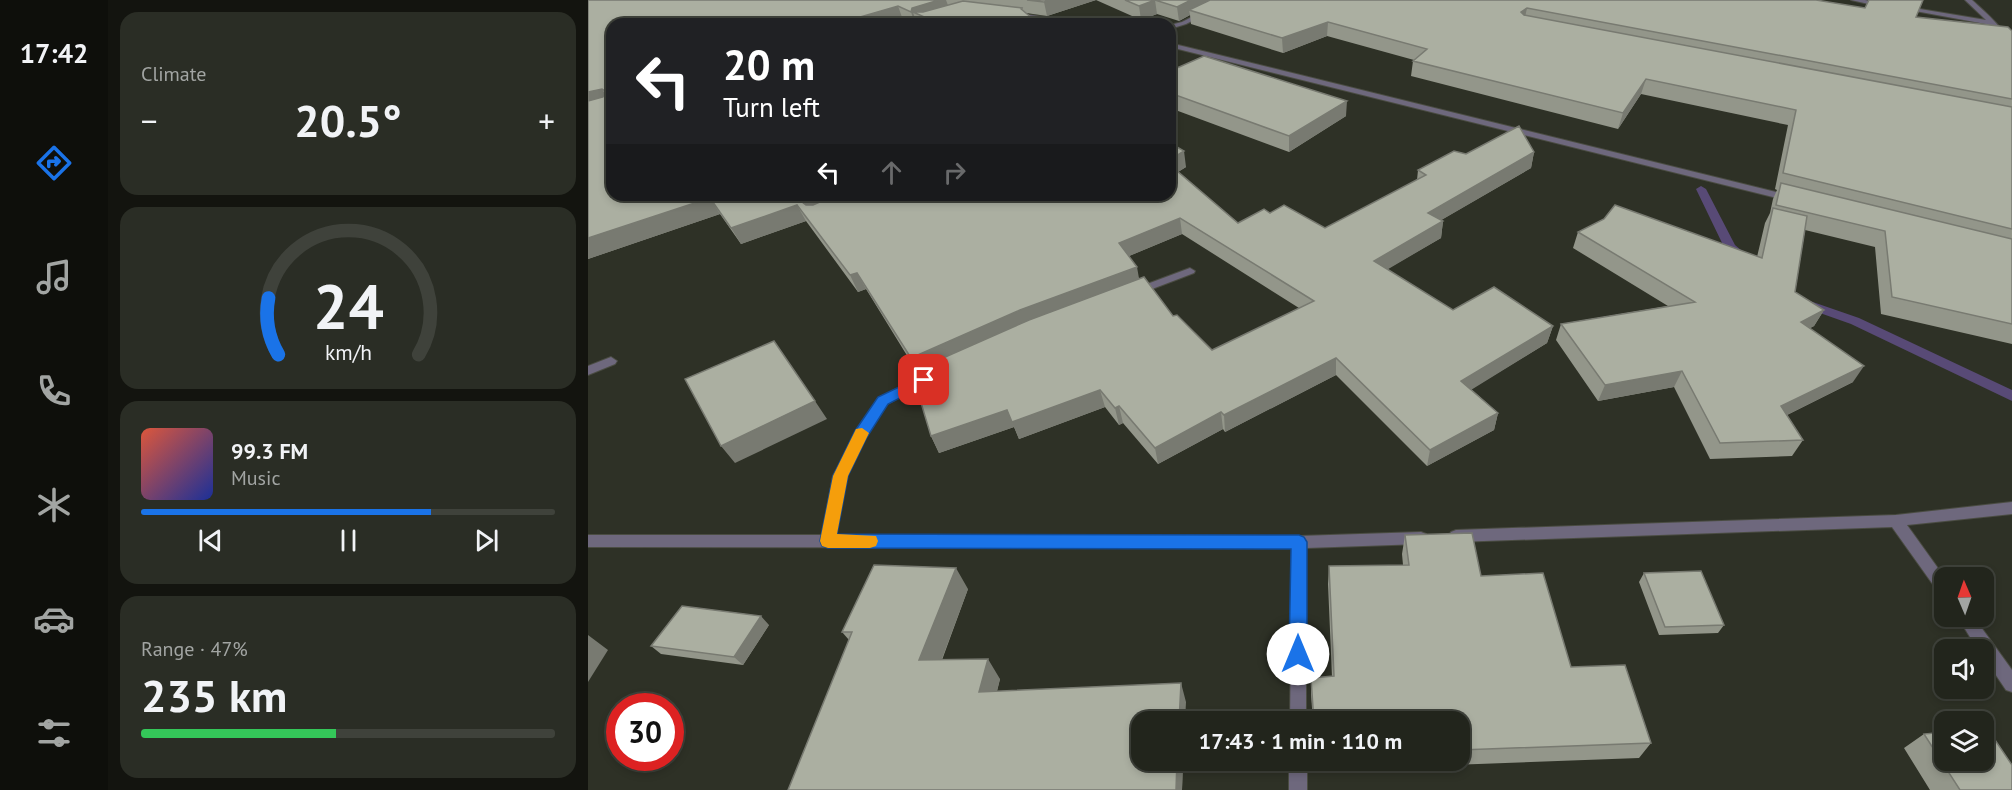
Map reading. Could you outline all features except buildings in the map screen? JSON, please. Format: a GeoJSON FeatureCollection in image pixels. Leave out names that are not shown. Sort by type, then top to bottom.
{"type":"FeatureCollection","features":[{"type":"Feature","properties":{"kind":"street"},"geometry":{"type":"LineString","coordinates":[[1176,25],[1230,0]]}},
{"type":"Feature","properties":{"kind":"street"},"geometry":{"type":"LineString","coordinates":[[1854,0],[1998,27]]}},
{"type":"Feature","properties":{"kind":"street"},"geometry":{"type":"LineString","coordinates":[[1968,0],[1998,27],[2012,51]]}},
{"type":"Feature","properties":{"kind":"street"},"geometry":{"type":"LineString","coordinates":[[1001,14],[1035,18]]}},
{"type":"Feature","properties":{"kind":"street"},"geometry":{"type":"LineString","coordinates":[[1176,46],[1803,201]]}},
{"type":"Feature","properties":{"kind":"street"},"geometry":{"type":"LineString","coordinates":[[1201,60],[1212,55]]}},
{"type":"Feature","properties":{"kind":"street"},"geometry":{"type":"LineString","coordinates":[[1125,296],[1190,271]]}},
{"type":"Feature","properties":{"kind":"street"},"geometry":{"type":"LineString","coordinates":[[588,371],[610,361]]}},
{"type":"Feature","properties":{"kind":"street"},"geometry":{"type":"LineString","coordinates":[[828,541],[840,476],[861,435],[883,401],[945,369]]}},
{"type":"Feature","properties":{"kind":"street"},"geometry":{"type":"LineString","coordinates":[[588,541],[1299,542],[1896,521],[2012,508]]}},
{"type":"Feature","properties":{"kind":"street"},"geometry":{"type":"LineString","coordinates":[[1896,521],[1934,574]]}},
{"type":"Feature","properties":{"kind":"street"},"geometry":{"type":"LineString","coordinates":[[1298,711],[1299,542]]}},
{"type":"Feature","properties":{"kind":"street"},"geometry":{"type":"LineString","coordinates":[[1972,627],[2012,684]]}},
{"type":"Feature","properties":{"kind":"street"},"geometry":{"type":"LineString","coordinates":[[1298,771],[1298,790]]}},
{"type":"Feature","properties":{"kind":"waterway"},"geometry":{"type":"LineString","coordinates":[[1701,189],[1730,247],[1744,258]]}},
{"type":"Feature","properties":{"kind":"waterway"},"geometry":{"type":"LineString","coordinates":[[1807,304],[1855,321],[2012,396]]}},
{"type":"Feature","properties":{"kind":"slow traffic"},"geometry":{"type":"LineString","coordinates":[[862,433],[840,476],[828,541],[870,541]]}},
{"type":"Feature","properties":{"kind":"route"},"geometry":{"type":"LineString","coordinates":[[924,380],[883,401],[861,435],[840,476],[828,541],[1299,542],[1298,654]]}}]}
